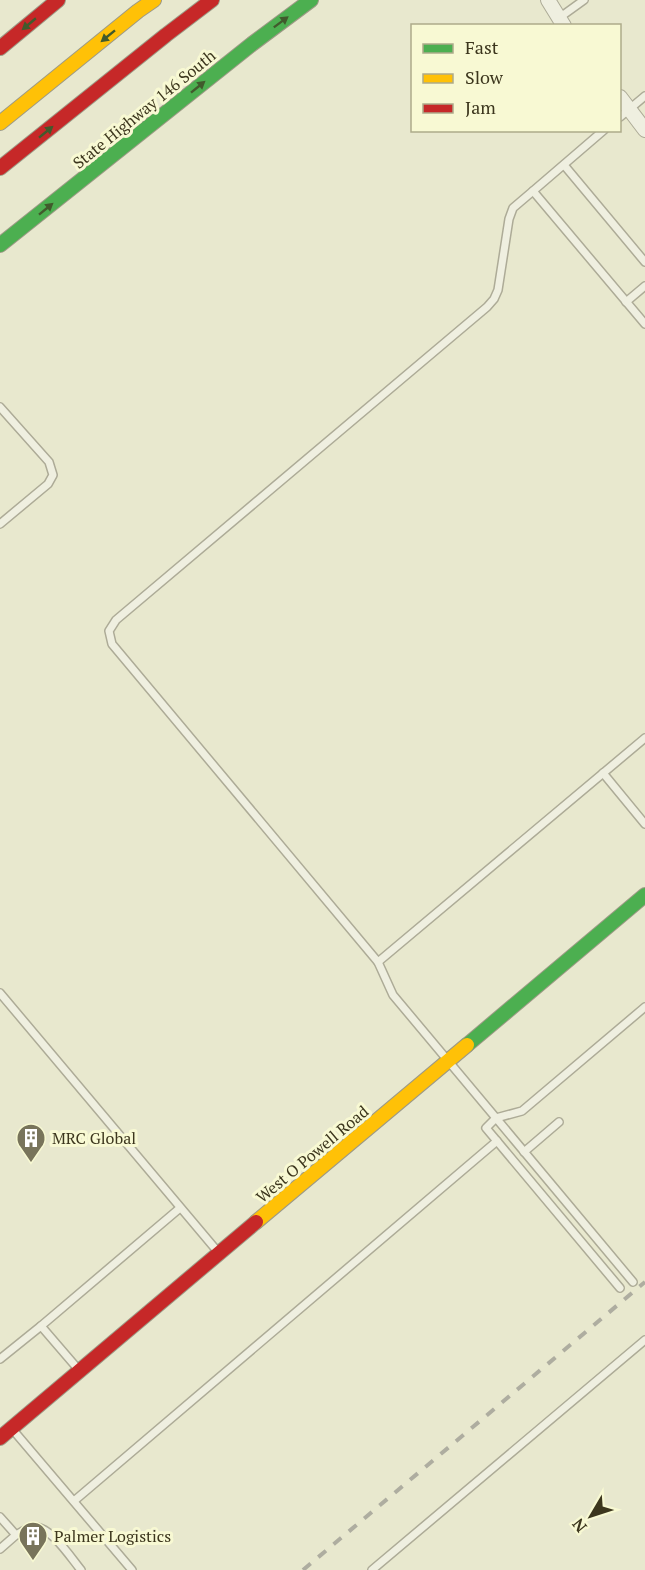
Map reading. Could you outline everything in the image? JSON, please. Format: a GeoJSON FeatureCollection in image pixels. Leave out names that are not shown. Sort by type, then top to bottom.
{"type":"FeatureCollection","features":[{"type":"Feature","properties":{"kind":"main road"},"geometry":{"type":"LineString","coordinates":[[0,48],[58,0]]}},
{"type":"Feature","properties":{"kind":"main road"},"geometry":{"type":"LineString","coordinates":[[0,123],[154,0]]}},
{"type":"Feature","properties":{"kind":"main road"},"geometry":{"type":"LineString","coordinates":[[0,168],[212,0]]}},
{"type":"Feature","properties":{"kind":"main road","name":"State Highway 146 South"},"geometry":{"type":"LineString","coordinates":[[0,245],[252,44],[311,0]]}},
{"type":"Feature","properties":{"kind":"main road","name":"West O Powell Road"},"geometry":{"type":"LineString","coordinates":[[0,1438],[645,895]]}},
{"type":"Feature","properties":{"kind":"street"},"geometry":{"type":"LineString","coordinates":[[538,0],[562,22]]}},
{"type":"Feature","properties":{"kind":"street"},"geometry":{"type":"LineString","coordinates":[[548,0],[562,22]]}},
{"type":"Feature","properties":{"kind":"street"},"geometry":{"type":"LineString","coordinates":[[624,113],[645,130]]}},
{"type":"Feature","properties":{"kind":"lane"},"geometry":{"type":"LineString","coordinates":[[562,22],[584,0]]}},
{"type":"Feature","properties":{"kind":"lane"},"geometry":{"type":"LineString","coordinates":[[624,113],[645,96]]}},
{"type":"Feature","properties":{"kind":"lane"},"geometry":{"type":"LineString","coordinates":[[602,132],[513,208],[508,219],[498,290],[487,307],[116,620],[109,631],[112,644],[378,962],[393,995],[633,1282]]}},
{"type":"Feature","properties":{"kind":"lane"},"geometry":{"type":"LineString","coordinates":[[564,165],[645,262]]}},
{"type":"Feature","properties":{"kind":"lane"},"geometry":{"type":"LineString","coordinates":[[533,191],[645,324]]}},
{"type":"Feature","properties":{"kind":"lane"},"geometry":{"type":"LineString","coordinates":[[626,302],[645,286]]}},
{"type":"Feature","properties":{"kind":"lane"},"geometry":{"type":"LineString","coordinates":[[0,406],[49,462],[53,475],[48,484],[0,524]]}},
{"type":"Feature","properties":{"kind":"lane"},"geometry":{"type":"LineString","coordinates":[[378,962],[645,738]]}},
{"type":"Feature","properties":{"kind":"lane"},"geometry":{"type":"LineString","coordinates":[[603,773],[645,824]]}},
{"type":"Feature","properties":{"kind":"lane"},"geometry":{"type":"LineString","coordinates":[[0,993],[220,1253]]}},
{"type":"Feature","properties":{"kind":"lane"},"geometry":{"type":"LineString","coordinates":[[620,1288],[486,1128],[496,1118],[522,1111],[645,1007]]}},
{"type":"Feature","properties":{"kind":"lane"},"geometry":{"type":"LineString","coordinates":[[524,1152],[559,1122]]}},
{"type":"Feature","properties":{"kind":"lane"},"geometry":{"type":"LineString","coordinates":[[74,1501],[497,1141]]}},
{"type":"Feature","properties":{"kind":"lane"},"geometry":{"type":"LineString","coordinates":[[0,1359],[180,1208]]}},
{"type":"Feature","properties":{"kind":"lane"},"geometry":{"type":"LineString","coordinates":[[41,1326],[80,1371]]}},
{"type":"Feature","properties":{"kind":"lane"},"geometry":{"type":"LineString","coordinates":[[372,1570],[645,1340]]}},
{"type":"Feature","properties":{"kind":"lane"},"geometry":{"type":"LineString","coordinates":[[11,1428],[132,1570]]}},
{"type":"Feature","properties":{"kind":"lane"},"geometry":{"type":"LineString","coordinates":[[0,1516],[16,1535]]}},
{"type":"Feature","properties":{"kind":"lane"},"geometry":{"type":"LineString","coordinates":[[0,1549],[26,1529],[42,1528],[50,1532],[81,1570]]}},
{"type":"Feature","properties":{"kind":"railway"},"geometry":{"type":"LineString","coordinates":[[303,1570],[645,1282]]}},
{"type":"Feature","properties":{"kind":"traffic: fast"},"geometry":{"type":"LineString","coordinates":[[0,245],[252,44],[311,0]]}},
{"type":"Feature","properties":{"kind":"traffic: fast"},"geometry":{"type":"LineString","coordinates":[[467,1045],[645,895]]}},
{"type":"Feature","properties":{"kind":"traffic: slow"},"geometry":{"type":"LineString","coordinates":[[0,123],[154,0]]}},
{"type":"Feature","properties":{"kind":"traffic: slow"},"geometry":{"type":"LineString","coordinates":[[256,1222],[467,1045]]}},
{"type":"Feature","properties":{"kind":"traffic: jam"},"geometry":{"type":"LineString","coordinates":[[0,48],[58,0]]}},
{"type":"Feature","properties":{"kind":"traffic: jam"},"geometry":{"type":"LineString","coordinates":[[0,168],[212,0]]}},
{"type":"Feature","properties":{"kind":"traffic: jam"},"geometry":{"type":"LineString","coordinates":[[0,1438],[256,1222]]}},
{"type":"Feature","properties":{"kind":"place","name":"MRC Global"},"geometry":{"type":"Point","coordinates":[31,1164]}},
{"type":"Feature","properties":{"kind":"place","name":"Palmer Logistics"},"geometry":{"type":"Point","coordinates":[33,1562]}}]}
